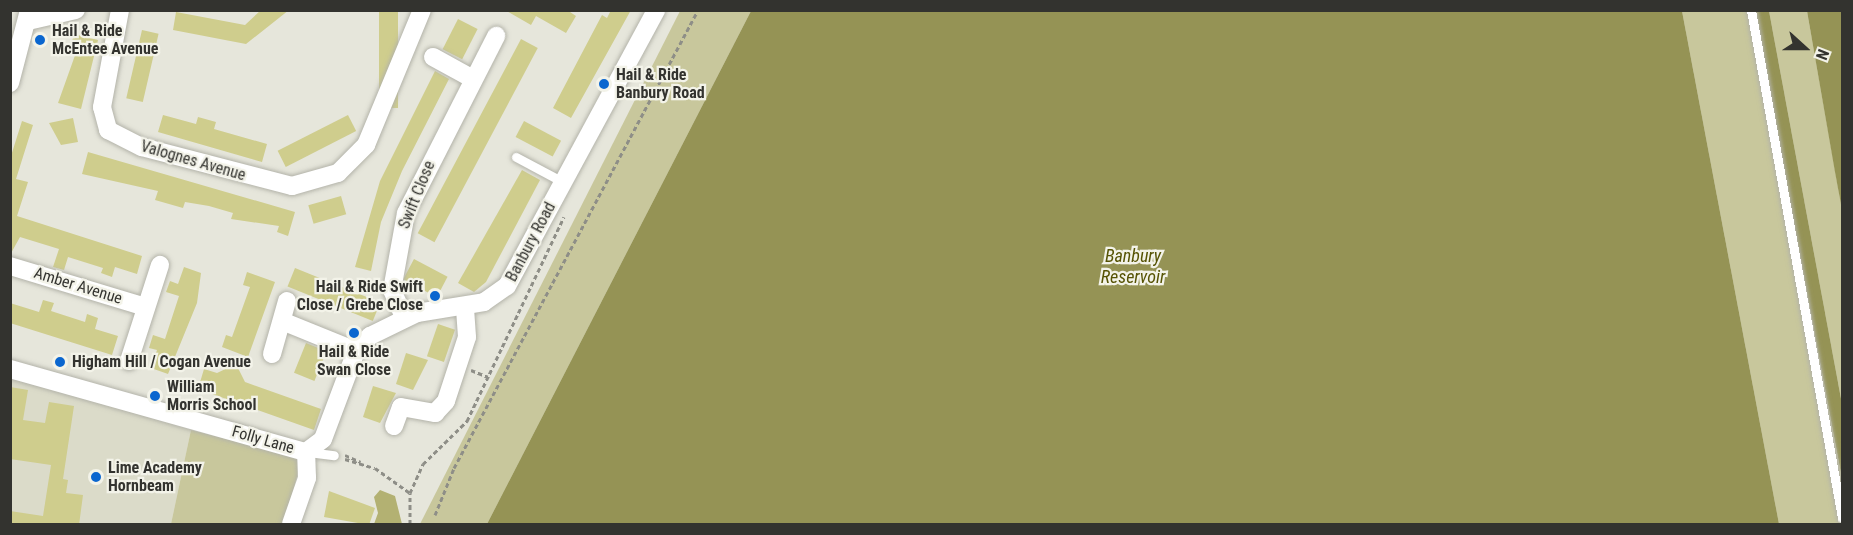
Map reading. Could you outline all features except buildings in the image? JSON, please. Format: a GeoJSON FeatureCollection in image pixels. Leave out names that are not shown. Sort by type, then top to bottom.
{"type":"FeatureCollection","features":[{"type":"Feature","properties":{"kind":"street"},"geometry":{"type":"LineString","coordinates":[[10,83],[28,16],[76,10]]}},
{"type":"Feature","properties":{"kind":"street","name":"Valognes Avenue"},"geometry":{"type":"LineString","coordinates":[[120,10],[102,107],[102,120],[120,139],[292,186],[338,173],[360,153],[376,124],[422,10]]}},
{"type":"Feature","properties":{"kind":"street","name":"Banbury Road"},"geometry":{"type":"LineString","coordinates":[[356,351],[404,317],[465,307],[507,286],[654,11]]}},
{"type":"Feature","properties":{"kind":"street","name":"Swift Close"},"geometry":{"type":"LineString","coordinates":[[404,317],[392,290],[406,213],[496,36]]}},
{"type":"Feature","properties":{"kind":"street"},"geometry":{"type":"LineString","coordinates":[[433,57],[473,80]]}},
{"type":"Feature","properties":{"kind":"street"},"geometry":{"type":"LineString","coordinates":[[129,361],[160,265]]}},
{"type":"Feature","properties":{"kind":"street","name":"Amber Avenue"},"geometry":{"type":"LineString","coordinates":[[10,266],[146,307]]}},
{"type":"Feature","properties":{"kind":"street"},"geometry":{"type":"LineString","coordinates":[[272,354],[287,301]]}},
{"type":"Feature","properties":{"kind":"street"},"geometry":{"type":"LineString","coordinates":[[394,426],[401,406],[435,413],[446,401],[467,337],[465,307]]}},
{"type":"Feature","properties":{"kind":"street"},"geometry":{"type":"LineString","coordinates":[[282,321],[356,351],[323,439],[306,452],[307,478],[291,525]]}},
{"type":"Feature","properties":{"kind":"street","name":"Folly Lane"},"geometry":{"type":"LineString","coordinates":[[10,369],[306,452]]}},
{"type":"Feature","properties":{"kind":"lane"},"geometry":{"type":"LineString","coordinates":[[1751,10],[1842,518]]}},
{"type":"Feature","properties":{"kind":"lane"},"geometry":{"type":"LineString","coordinates":[[516,157],[562,182]]}},
{"type":"Feature","properties":{"kind":"lane","name":"Folly Lane"},"geometry":{"type":"LineString","coordinates":[[306,452],[334,455]]}},
{"type":"Feature","properties":{"kind":"path"},"geometry":{"type":"LineString","coordinates":[[435,514],[454,468],[698,10]]}},
{"type":"Feature","properties":{"kind":"path"},"geometry":{"type":"LineString","coordinates":[[410,525],[410,493],[435,447],[467,421],[570,205]]}},
{"type":"Feature","properties":{"kind":"path"},"geometry":{"type":"LineString","coordinates":[[479,373],[488,377]]}},
{"type":"Feature","properties":{"kind":"path"},"geometry":{"type":"LineString","coordinates":[[334,455],[375,468],[410,493]]}},
{"type":"Feature","properties":{"kind":"shaded area","name":"Lime Academy Hornbeam"},"geometry":{"type":"Polygon","coordinates":[[[10,376],[191,430],[171,524],[11,524],[10,376]]]}},
{"type":"Feature","properties":{"kind":"shaded area"},"geometry":{"type":"Polygon","coordinates":[[[380,490],[395,496],[402,524],[374,524],[378,513],[374,497],[380,490]]]}},
{"type":"Feature","properties":{"kind":"green space"},"geometry":{"type":"Polygon","coordinates":[[[680,11],[751,11],[487,524],[420,524],[680,11]]]}},
{"type":"Feature","properties":{"kind":"green space"},"geometry":{"type":"Polygon","coordinates":[[[1682,11],[1754,11],[1842,479],[1842,524],[1779,524],[1682,11]]]}},
{"type":"Feature","properties":{"kind":"green space"},"geometry":{"type":"Polygon","coordinates":[[[1769,11],[1807,11],[1842,210],[1842,404],[1769,11]]]}},
{"type":"Feature","properties":{"kind":"green space"},"geometry":{"type":"Polygon","coordinates":[[[191,430],[302,458],[284,524],[171,524],[191,430]]]}},
{"type":"Feature","properties":{"kind":"water","name":"Banbury Reservoir"},"geometry":{"type":"Polygon","coordinates":[[[751,11],[1682,11],[1779,524],[487,524],[751,11]]]}},
{"type":"Feature","properties":{"kind":"water"},"geometry":{"type":"Polygon","coordinates":[[[1754,11],[1769,11],[1842,404],[1842,479],[1754,11]]]}},
{"type":"Feature","properties":{"kind":"water"},"geometry":{"type":"Polygon","coordinates":[[[1807,11],[1842,11],[1842,210],[1835,172],[1807,11]]]}},
{"type":"Feature","properties":{"kind":"place","name":"Hail & Ride McEntee Avenue"},"geometry":{"type":"Point","coordinates":[40,40]}},
{"type":"Feature","properties":{"kind":"place","name":"Hail & Ride Banbury Road"},"geometry":{"type":"Point","coordinates":[604,84]}},
{"type":"Feature","properties":{"kind":"place","name":"Hail & Ride Swift Close / Grebe Close"},"geometry":{"type":"Point","coordinates":[435,296]}},
{"type":"Feature","properties":{"kind":"place","name":"Hail & Ride Swan Close"},"geometry":{"type":"Point","coordinates":[354,333]}},
{"type":"Feature","properties":{"kind":"place","name":"Higham Hill / Cogan Avenue"},"geometry":{"type":"Point","coordinates":[60,362]}},
{"type":"Feature","properties":{"kind":"place","name":"William Morris School"},"geometry":{"type":"Point","coordinates":[155,396]}},
{"type":"Feature","properties":{"kind":"place","name":"Lime Academy Hornbeam"},"geometry":{"type":"Point","coordinates":[96,477]}}]}
